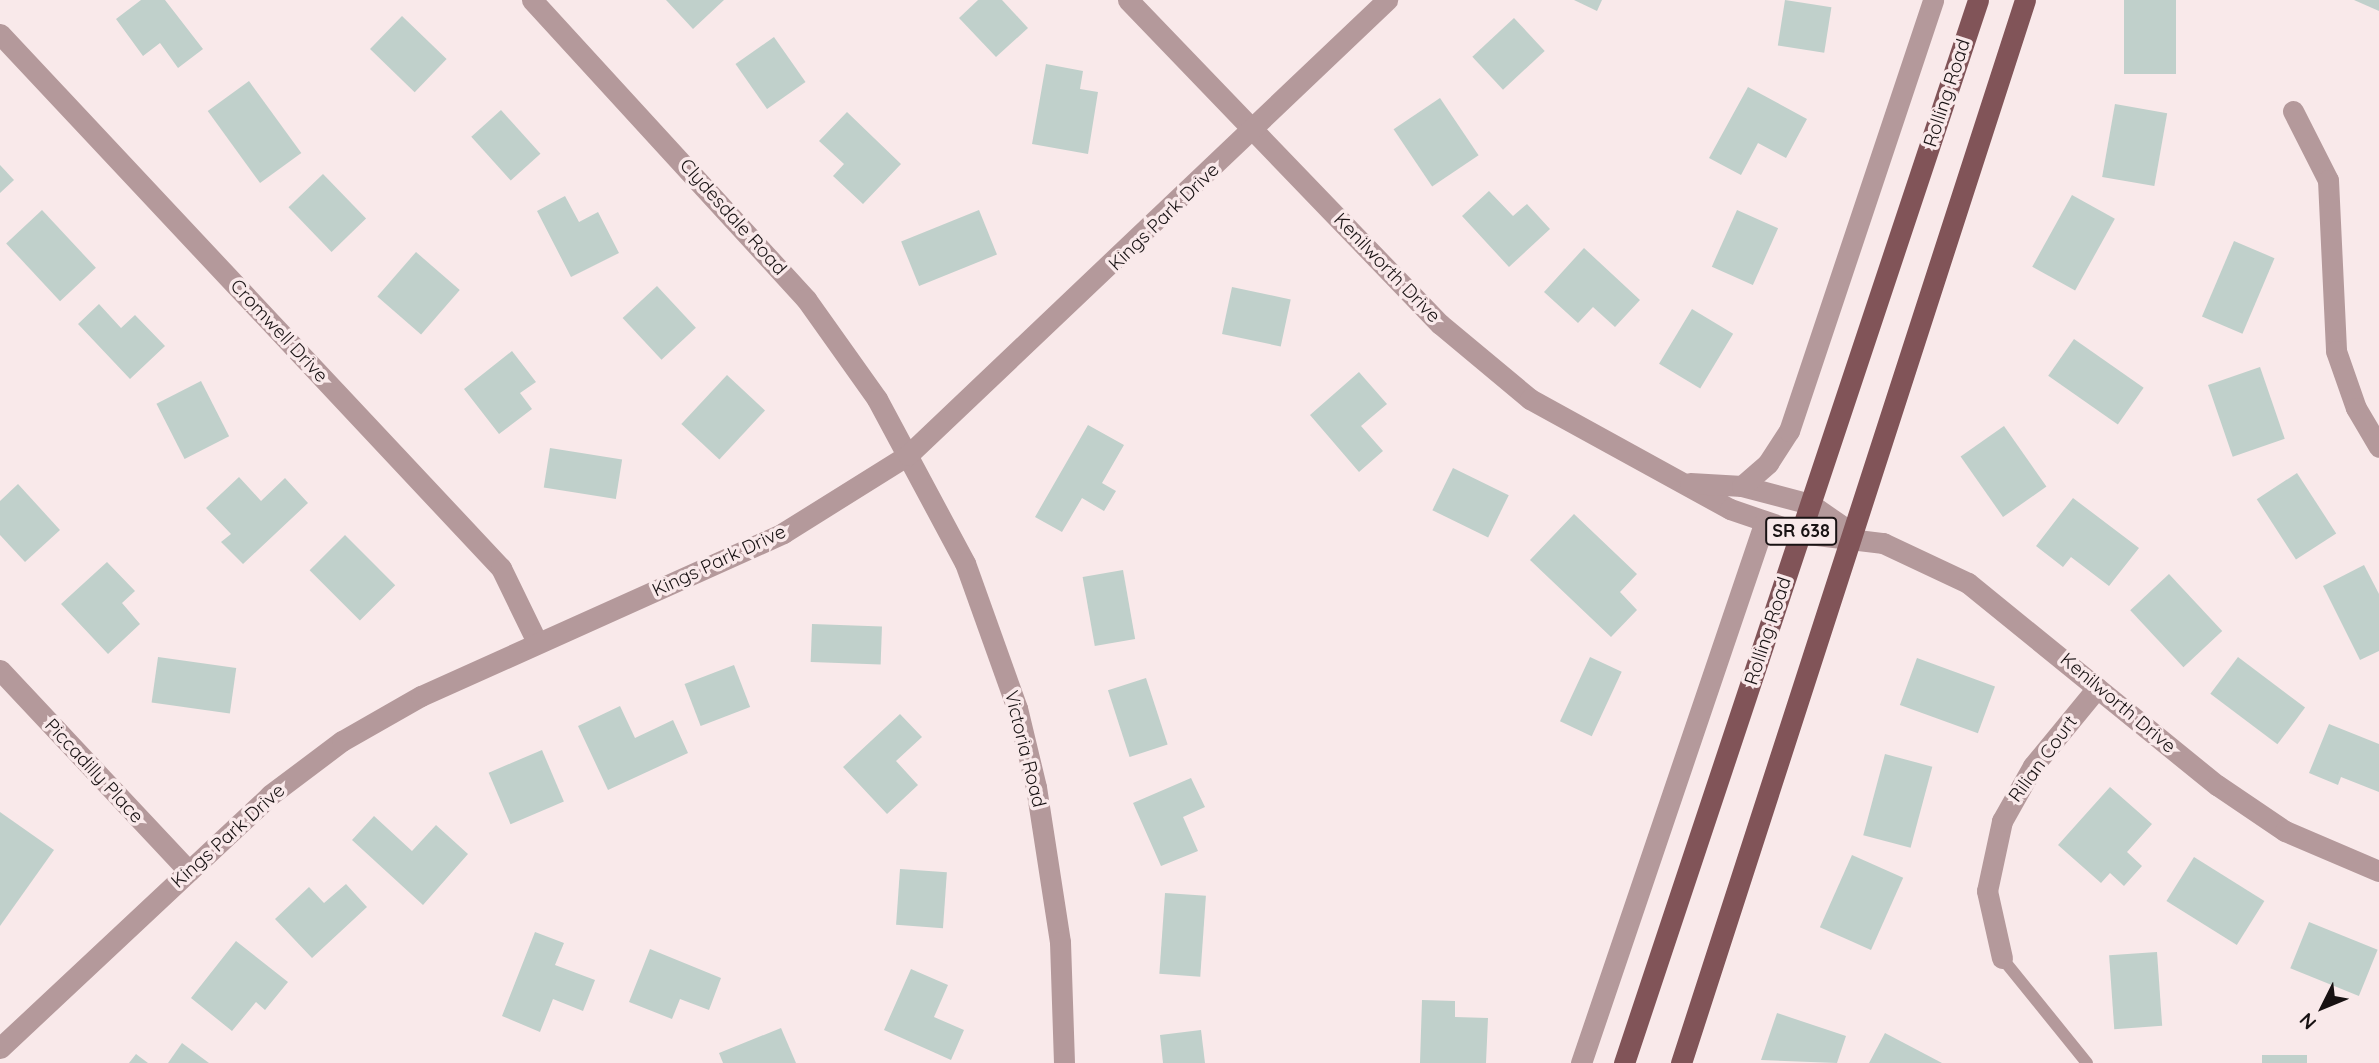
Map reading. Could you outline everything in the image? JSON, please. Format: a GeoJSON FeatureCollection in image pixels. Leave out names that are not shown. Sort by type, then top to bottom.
{"type":"FeatureCollection","features":[{"type":"Feature","properties":{"kind":"main road","name":"Rolling Road"},"geometry":{"type":"LineString","coordinates":[[1623,1063],[1978,0]]}},
{"type":"Feature","properties":{"kind":"main road","name":"SR 638"},"geometry":{"type":"LineString","coordinates":[[1681,1063],[1857,536],[2025,0]]}},
{"type":"Feature","properties":{"kind":"street","name":"Clydesdale Road"},"geometry":{"type":"LineString","coordinates":[[531,0],[806,299],[862,375],[908,455]]}},
{"type":"Feature","properties":{"kind":"street","name":"Kenilworth Drive"},"geometry":{"type":"LineString","coordinates":[[1128,0],[1488,366],[1584,433],[1765,521],[1800,533],[1857,536]]}},
{"type":"Feature","properties":{"kind":"street","name":"Kings Park Drive"},"geometry":{"type":"LineString","coordinates":[[0,1048],[270,795],[342,741],[537,642],[783,533],[908,455],[1254,130],[1387,0]]}},
{"type":"Feature","properties":{"kind":"street"},"geometry":{"type":"LineString","coordinates":[[1742,486],[1768,463],[1789,431],[1933,0]]}},
{"type":"Feature","properties":{"kind":"street","name":"Cromwell Drive"},"geometry":{"type":"LineString","coordinates":[[0,34],[501,568],[537,642]]}},
{"type":"Feature","properties":{"kind":"street"},"geometry":{"type":"LineString","coordinates":[[2293,111],[2328,180],[2336,351],[2356,408],[2379,447]]}},
{"type":"Feature","properties":{"kind":"street","name":"Victoria Road"},"geometry":{"type":"LineString","coordinates":[[908,455],[965,563],[1017,708],[1050,861],[1064,1063]]}},
{"type":"Feature","properties":{"kind":"street","name":"Kenilworth Drive"},"geometry":{"type":"LineString","coordinates":[[1688,483],[1742,486],[1810,504],[1857,536],[1968,583],[2096,688],[2285,831],[2379,871]]}},
{"type":"Feature","properties":{"kind":"street","name":"Rolling Road"},"geometry":{"type":"LineString","coordinates":[[1581,1063],[1765,521]]}},
{"type":"Feature","properties":{"kind":"street","name":"Piccadilly Place"},"geometry":{"type":"LineString","coordinates":[[0,670],[189,872]]}},
{"type":"Feature","properties":{"kind":"street","name":"Rilian Court"},"geometry":{"type":"LineString","coordinates":[[2003,958],[1987,891],[2002,821],[2033,766],[2096,688]]}},
{"type":"Feature","properties":{"kind":"lane"},"geometry":{"type":"LineString","coordinates":[[2003,958],[2087,1063]]}},
{"type":"Feature","properties":{"kind":"building"},"geometry":{"type":"Polygon","coordinates":[[[141,0],[165,0],[203,49],[178,68],[160,43],[143,56],[116,19],[141,0]]]}},
{"type":"Feature","properties":{"kind":"building"},"geometry":{"type":"Polygon","coordinates":[[[666,0],[724,0],[693,29],[666,0]]]}},
{"type":"Feature","properties":{"kind":"building"},"geometry":{"type":"Polygon","coordinates":[[[978,0],[1002,0],[1028,28],[996,57],[959,18],[978,0]]]}},
{"type":"Feature","properties":{"kind":"building"},"geometry":{"type":"Polygon","coordinates":[[[1574,0],[1602,0],[1597,11],[1574,0]]]}},
{"type":"Feature","properties":{"kind":"building"},"geometry":{"type":"Polygon","coordinates":[[[1785,0],[1831,7],[1824,53],[1778,45],[1785,0]]]}},
{"type":"Feature","properties":{"kind":"building"},"geometry":{"type":"Polygon","coordinates":[[[2124,0],[2176,0],[2176,74],[2124,74],[2124,0]]]}},
{"type":"Feature","properties":{"kind":"building"},"geometry":{"type":"Polygon","coordinates":[[[2354,0],[2379,0],[2379,11],[2354,0]]]}},
{"type":"Feature","properties":{"kind":"building"},"geometry":{"type":"Polygon","coordinates":[[[402,16],[447,59],[415,92],[370,49],[402,16]]]}},
{"type":"Feature","properties":{"kind":"building"},"geometry":{"type":"Polygon","coordinates":[[[1514,18],[1545,51],[1503,90],[1472,57],[1514,18]]]}},
{"type":"Feature","properties":{"kind":"building"},"geometry":{"type":"Polygon","coordinates":[[[774,37],[806,82],[767,109],[735,64],[774,37]]]}},
{"type":"Feature","properties":{"kind":"building"},"geometry":{"type":"Polygon","coordinates":[[[1046,64],[1083,71],[1080,89],[1098,92],[1088,154],[1032,144],[1046,64]]]}},
{"type":"Feature","properties":{"kind":"building"},"geometry":{"type":"Polygon","coordinates":[[[249,81],[301,153],[260,183],[208,111],[249,81]]]}},
{"type":"Feature","properties":{"kind":"building"},"geometry":{"type":"Polygon","coordinates":[[[1748,87],[1807,119],[1786,158],[1758,143],[1741,175],[1709,158],[1748,87]]]}},
{"type":"Feature","properties":{"kind":"building"},"geometry":{"type":"Polygon","coordinates":[[[1440,98],[1479,155],[1432,187],[1394,129],[1440,98]]]}},
{"type":"Feature","properties":{"kind":"building"},"geometry":{"type":"Polygon","coordinates":[[[2115,104],[2167,113],[2154,186],[2102,177],[2115,104]]]}},
{"type":"Feature","properties":{"kind":"building"},"geometry":{"type":"Polygon","coordinates":[[[501,110],[540,154],[511,181],[471,137],[501,110]]]}},
{"type":"Feature","properties":{"kind":"building"},"geometry":{"type":"Polygon","coordinates":[[[847,112],[901,164],[863,204],[833,176],[844,164],[819,141],[847,112]]]}},
{"type":"Feature","properties":{"kind":"building"},"geometry":{"type":"Polygon","coordinates":[[[0,165],[14,180],[0,193],[0,165]]]}},
{"type":"Feature","properties":{"kind":"building"},"geometry":{"type":"Polygon","coordinates":[[[323,174],[366,219],[332,252],[288,207],[323,174]]]}},
{"type":"Feature","properties":{"kind":"building"},"geometry":{"type":"Polygon","coordinates":[[[1489,191],[1513,216],[1527,204],[1550,229],[1509,267],[1462,216],[1489,191]]]}},
{"type":"Feature","properties":{"kind":"building"},"geometry":{"type":"Polygon","coordinates":[[[2072,195],[2115,219],[2075,290],[2032,267],[2072,195]]]}},
{"type":"Feature","properties":{"kind":"building"},"geometry":{"type":"Polygon","coordinates":[[[565,196],[579,222],[598,212],[619,253],[571,277],[537,211],[565,196]]]}},
{"type":"Feature","properties":{"kind":"building"},"geometry":{"type":"Polygon","coordinates":[[[42,210],[96,268],[60,301],[6,243],[42,210]]]}},
{"type":"Feature","properties":{"kind":"building"},"geometry":{"type":"Polygon","coordinates":[[[979,210],[997,255],[919,286],[901,241],[979,210]]]}},
{"type":"Feature","properties":{"kind":"building"},"geometry":{"type":"Polygon","coordinates":[[[1737,210],[1778,228],[1753,285],[1712,267],[1737,210]]]}},
{"type":"Feature","properties":{"kind":"building"},"geometry":{"type":"Polygon","coordinates":[[[2234,241],[2275,258],[2242,334],[2202,316],[2234,241]]]}},
{"type":"Feature","properties":{"kind":"building"},"geometry":{"type":"Polygon","coordinates":[[[1584,248],[1640,300],[1615,327],[1593,307],[1578,323],[1544,292],[1584,248]]]}},
{"type":"Feature","properties":{"kind":"building"},"geometry":{"type":"Polygon","coordinates":[[[416,252],[460,290],[421,335],[377,297],[416,252]]]}},
{"type":"Feature","properties":{"kind":"building"},"geometry":{"type":"Polygon","coordinates":[[[657,286],[696,328],[662,360],[623,318],[657,286]]]}},
{"type":"Feature","properties":{"kind":"building"},"geometry":{"type":"Polygon","coordinates":[[[1232,287],[1291,299],[1281,346],[1222,334],[1232,287]]]}},
{"type":"Feature","properties":{"kind":"building"},"geometry":{"type":"Polygon","coordinates":[[[99,304],[121,328],[135,315],[165,346],[130,379],[78,324],[99,304]]]}},
{"type":"Feature","properties":{"kind":"building"},"geometry":{"type":"Polygon","coordinates":[[[1692,309],[1733,334],[1700,389],[1659,364],[1692,309]]]}},
{"type":"Feature","properties":{"kind":"building"},"geometry":{"type":"Polygon","coordinates":[[[2074,339],[2144,388],[2118,425],[2048,376],[2074,339]]]}},
{"type":"Feature","properties":{"kind":"building"},"geometry":{"type":"Polygon","coordinates":[[[512,351],[536,382],[520,393],[532,409],[499,434],[464,389],[512,351]]]}},
{"type":"Feature","properties":{"kind":"building"},"geometry":{"type":"Polygon","coordinates":[[[2260,367],[2285,439],[2233,457],[2208,385],[2260,367]]]}},
{"type":"Feature","properties":{"kind":"building"},"geometry":{"type":"Polygon","coordinates":[[[1359,372],[1387,404],[1361,426],[1383,451],[1359,472],[1310,415],[1359,372]]]}},
{"type":"Feature","properties":{"kind":"building"},"geometry":{"type":"Polygon","coordinates":[[[727,375],[765,410],[719,459],[681,424],[727,375]]]}},
{"type":"Feature","properties":{"kind":"building"},"geometry":{"type":"Polygon","coordinates":[[[201,381],[229,436],[185,459],[156,404],[201,381]]]}},
{"type":"Feature","properties":{"kind":"building"},"geometry":{"type":"Polygon","coordinates":[[[1088,425],[1124,445],[1102,483],[1116,491],[1104,511],[1082,498],[1062,532],[1035,517],[1088,425]]]}},
{"type":"Feature","properties":{"kind":"building"},"geometry":{"type":"Polygon","coordinates":[[[2004,426],[2046,487],[2003,517],[1961,456],[2004,426]]]}},
{"type":"Feature","properties":{"kind":"building"},"geometry":{"type":"Polygon","coordinates":[[[550,448],[622,459],[616,499],[544,488],[550,448]]]}},
{"type":"Feature","properties":{"kind":"building"},"geometry":{"type":"Polygon","coordinates":[[[1453,468],[1509,495],[1488,537],[1432,510],[1453,468]]]}},
{"type":"Feature","properties":{"kind":"building"},"geometry":{"type":"Polygon","coordinates":[[[2297,473],[2336,533],[2296,560],[2257,499],[2297,473]]]}},
{"type":"Feature","properties":{"kind":"building"},"geometry":{"type":"Polygon","coordinates":[[[239,477],[261,501],[285,478],[308,503],[243,564],[221,542],[231,534],[206,508],[239,477]]]}},
{"type":"Feature","properties":{"kind":"building"},"geometry":{"type":"Polygon","coordinates":[[[18,484],[60,530],[25,562],[0,535],[0,501],[18,484]]]}},
{"type":"Feature","properties":{"kind":"building"},"geometry":{"type":"Polygon","coordinates":[[[2073,498],[2139,548],[2109,586],[2071,557],[2063,567],[2036,546],[2073,498]]]}},
{"type":"Feature","properties":{"kind":"building"},"geometry":{"type":"Polygon","coordinates":[[[1574,514],[1637,574],[1620,592],[1637,610],[1611,637],[1530,560],[1574,514]]]}},
{"type":"Feature","properties":{"kind":"building"},"geometry":{"type":"Polygon","coordinates":[[[345,535],[395,585],[360,621],[310,570],[345,535]]]}},
{"type":"Feature","properties":{"kind":"building"},"geometry":{"type":"Polygon","coordinates":[[[107,562],[135,591],[122,603],[140,624],[108,654],[61,604],[107,562]]]}},
{"type":"Feature","properties":{"kind":"building"},"geometry":{"type":"Polygon","coordinates":[[[2364,565],[2379,594],[2379,651],[2360,660],[2323,586],[2364,565]]]}},
{"type":"Feature","properties":{"kind":"building"},"geometry":{"type":"Polygon","coordinates":[[[1123,570],[1135,639],[1095,646],[1083,577],[1123,570]]]}},
{"type":"Feature","properties":{"kind":"building"},"geometry":{"type":"Polygon","coordinates":[[[2169,574],[2222,631],[2183,667],[2130,610],[2169,574]]]}},
{"type":"Feature","properties":{"kind":"building"},"geometry":{"type":"Polygon","coordinates":[[[812,624],[882,626],[881,664],[811,662],[812,624]]]}},
{"type":"Feature","properties":{"kind":"building"},"geometry":{"type":"Polygon","coordinates":[[[158,657],[236,668],[230,714],[152,703],[158,657]]]}},
{"type":"Feature","properties":{"kind":"building"},"geometry":{"type":"Polygon","coordinates":[[[1590,657],[1622,672],[1592,736],[1560,721],[1590,657]]]}},
{"type":"Feature","properties":{"kind":"building"},"geometry":{"type":"Polygon","coordinates":[[[2238,657],[2305,708],[2277,744],[2210,694],[2238,657]]]}},
{"type":"Feature","properties":{"kind":"building"},"geometry":{"type":"Polygon","coordinates":[[[1917,658],[1995,686],[1978,733],[1900,705],[1917,658]]]}},
{"type":"Feature","properties":{"kind":"building"},"geometry":{"type":"Polygon","coordinates":[[[734,665],[750,707],[701,726],[685,684],[734,665]]]}},
{"type":"Feature","properties":{"kind":"building"},"geometry":{"type":"Polygon","coordinates":[[[1146,678],[1168,745],[1130,757],[1108,690],[1146,678]]]}},
{"type":"Feature","properties":{"kind":"building"},"geometry":{"type":"Polygon","coordinates":[[[620,706],[635,738],[673,720],[688,753],[608,790],[578,726],[620,706]]]}},
{"type":"Feature","properties":{"kind":"building"},"geometry":{"type":"Polygon","coordinates":[[[900,714],[922,737],[896,761],[918,785],[887,814],[843,767],[900,714]]]}},
{"type":"Feature","properties":{"kind":"building"},"geometry":{"type":"Polygon","coordinates":[[[2329,724],[2379,744],[2379,792],[2341,777],[2338,785],[2309,773],[2329,724]]]}},
{"type":"Feature","properties":{"kind":"building"},"geometry":{"type":"Polygon","coordinates":[[[542,750],[564,802],[510,824],[489,773],[542,750]]]}},
{"type":"Feature","properties":{"kind":"building"},"geometry":{"type":"Polygon","coordinates":[[[1885,754],[1932,767],[1911,848],[1863,835],[1885,754]]]}},
{"type":"Feature","properties":{"kind":"building"},"geometry":{"type":"Polygon","coordinates":[[[1191,778],[1205,807],[1183,817],[1198,851],[1161,866],[1133,803],[1191,778]]]}},
{"type":"Feature","properties":{"kind":"building"},"geometry":{"type":"Polygon","coordinates":[[[2110,787],[2152,824],[2127,852],[2142,866],[2124,886],[2110,873],[2101,883],[2058,845],[2110,787]]]}},
{"type":"Feature","properties":{"kind":"building"},"geometry":{"type":"Polygon","coordinates":[[[0,812],[54,850],[0,926],[0,812]]]}},
{"type":"Feature","properties":{"kind":"building"},"geometry":{"type":"Polygon","coordinates":[[[374,816],[412,851],[436,825],[468,854],[423,905],[352,840],[374,816]]]}},
{"type":"Feature","properties":{"kind":"building"},"geometry":{"type":"Polygon","coordinates":[[[1852,855],[1903,878],[1871,950],[1820,927],[1852,855]]]}},
{"type":"Feature","properties":{"kind":"building"},"geometry":{"type":"Polygon","coordinates":[[[2194,857],[2264,901],[2237,945],[2166,901],[2194,857]]]}},
{"type":"Feature","properties":{"kind":"building"},"geometry":{"type":"Polygon","coordinates":[[[900,869],[947,872],[943,928],[896,925],[900,869]]]}},
{"type":"Feature","properties":{"kind":"building"},"geometry":{"type":"Polygon","coordinates":[[[346,884],[367,907],[312,958],[275,919],[309,887],[324,903],[346,884]]]}},
{"type":"Feature","properties":{"kind":"building"},"geometry":{"type":"Polygon","coordinates":[[[1165,893],[1206,896],[1200,977],[1159,974],[1165,893]]]}},
{"type":"Feature","properties":{"kind":"building"},"geometry":{"type":"Polygon","coordinates":[[[2309,922],[2378,950],[2359,996],[2290,968],[2309,922]]]}},
{"type":"Feature","properties":{"kind":"building"},"geometry":{"type":"Polygon","coordinates":[[[535,932],[564,943],[555,965],[595,980],[583,1011],[553,999],[540,1032],[502,1016],[535,932]]]}},
{"type":"Feature","properties":{"kind":"building"},"geometry":{"type":"Polygon","coordinates":[[[236,941],[288,982],[265,1010],[256,1002],[232,1031],[191,998],[236,941]]]}},
{"type":"Feature","properties":{"kind":"building"},"geometry":{"type":"Polygon","coordinates":[[[650,949],[721,978],[709,1010],[680,999],[672,1019],[629,1002],[650,949]]]}},
{"type":"Feature","properties":{"kind":"building"},"geometry":{"type":"Polygon","coordinates":[[[2157,952],[2162,1026],[2114,1029],[2109,955],[2157,952]]]}},
{"type":"Feature","properties":{"kind":"building"},"geometry":{"type":"Polygon","coordinates":[[[911,969],[948,985],[934,1017],[964,1030],[951,1060],[884,1030],[911,969]]]}},
{"type":"Feature","properties":{"kind":"building"},"geometry":{"type":"Polygon","coordinates":[[[1422,1000],[1455,1001],[1455,1017],[1488,1018],[1486,1063],[1420,1063],[1422,1000]]]}},
{"type":"Feature","properties":{"kind":"building"},"geometry":{"type":"Polygon","coordinates":[[[1777,1013],[1846,1036],[1837,1063],[1761,1060],[1777,1013]]]}},
{"type":"Feature","properties":{"kind":"building"},"geometry":{"type":"Polygon","coordinates":[[[781,1028],[796,1063],[723,1063],[719,1053],[781,1028]]]}},
{"type":"Feature","properties":{"kind":"building"},"geometry":{"type":"Polygon","coordinates":[[[1201,1030],[1205,1063],[1163,1063],[1160,1035],[1201,1030]]]}},
{"type":"Feature","properties":{"kind":"building"},"geometry":{"type":"Polygon","coordinates":[[[1885,1033],[1942,1063],[1869,1063],[1885,1033]]]}},
{"type":"Feature","properties":{"kind":"building"},"geometry":{"type":"Polygon","coordinates":[[[182,1043],[209,1063],[168,1063],[182,1043]]]}},
{"type":"Feature","properties":{"kind":"building"},"geometry":{"type":"Polygon","coordinates":[[[136,1054],[148,1063],[129,1063],[136,1054]]]}},
{"type":"Feature","properties":{"kind":"building"},"geometry":{"type":"Polygon","coordinates":[[[2262,1055],[2307,1055],[2307,1063],[2262,1063],[2262,1055]]]}}]}
